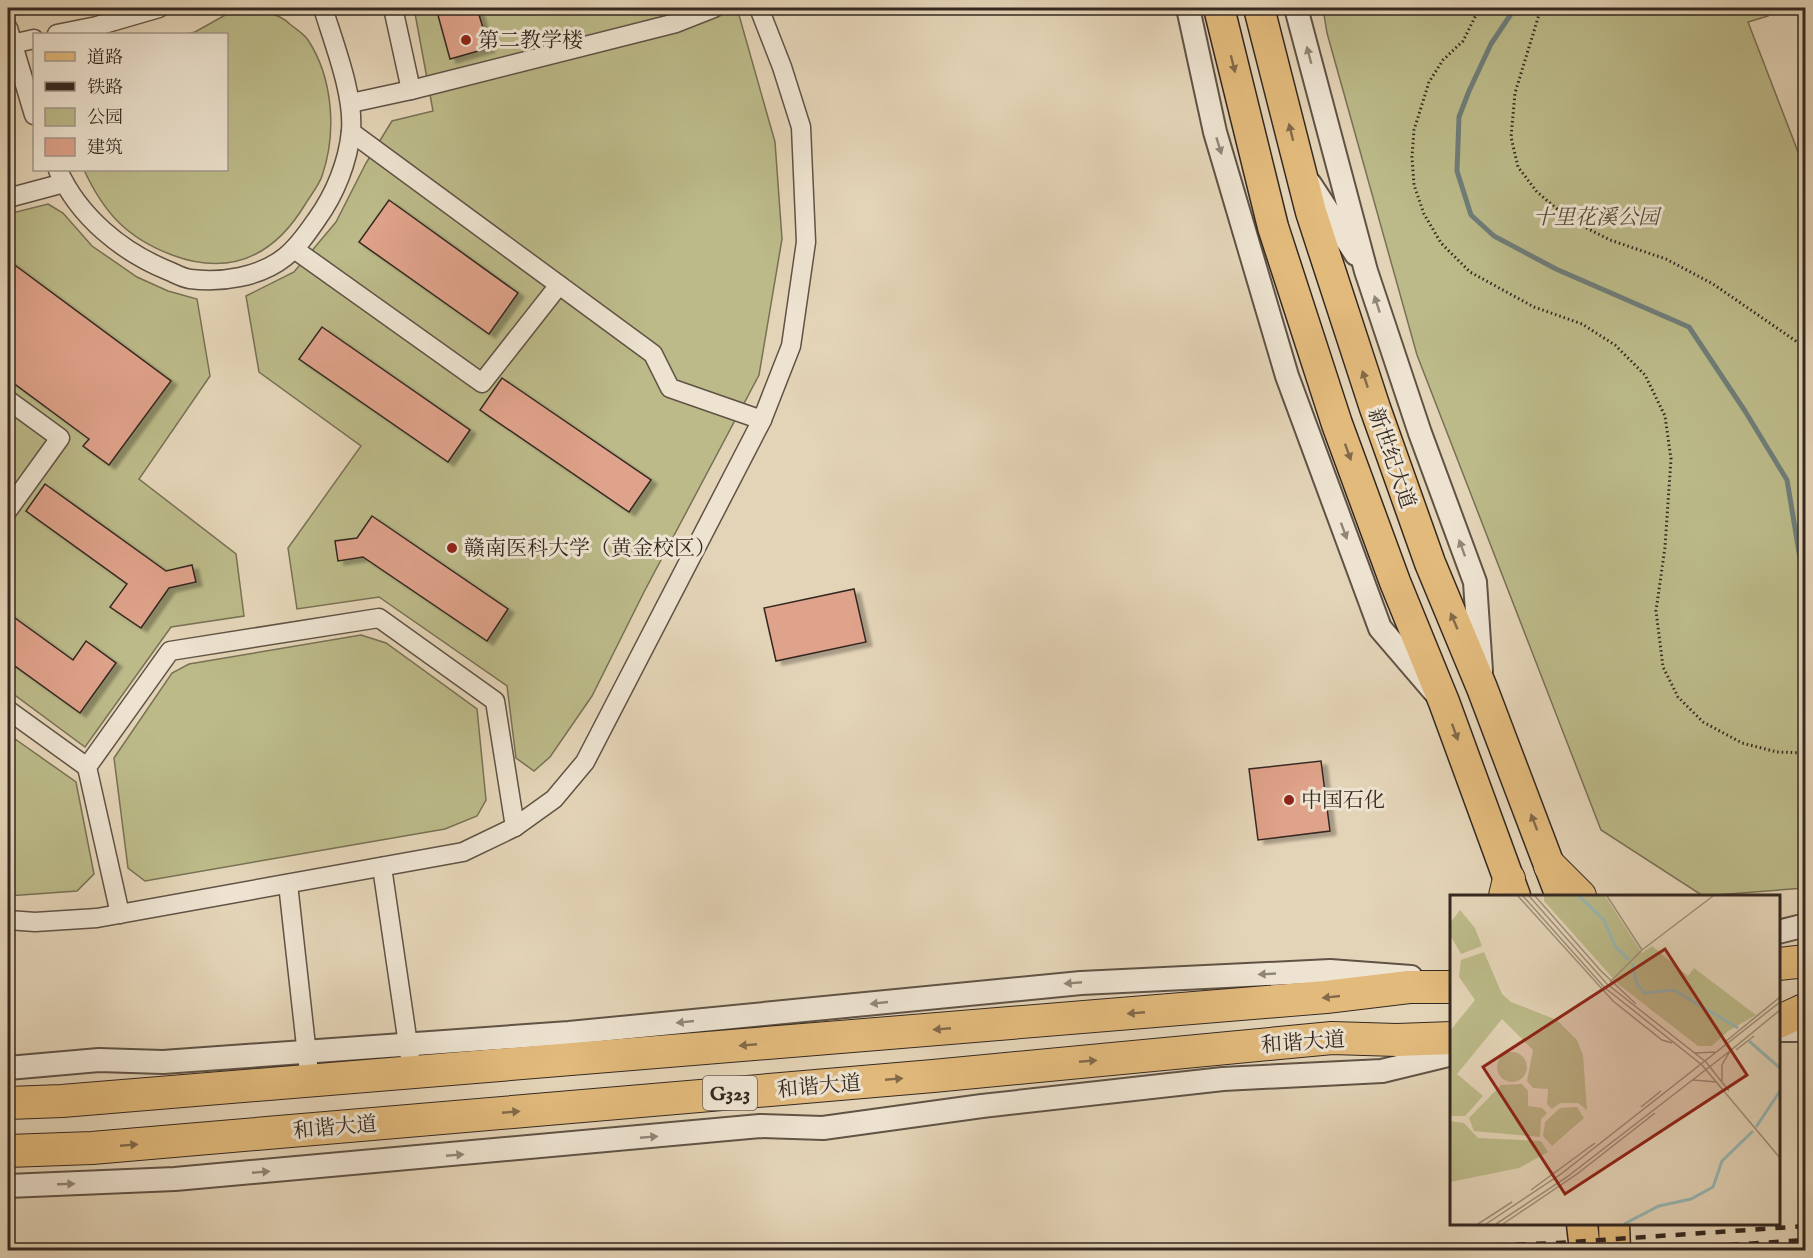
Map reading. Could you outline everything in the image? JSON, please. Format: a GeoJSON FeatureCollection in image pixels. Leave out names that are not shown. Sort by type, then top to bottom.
{"type":"FeatureCollection","features":[{"type":"Feature","properties":{"kind":"highway"},"geometry":{"type":"LineString","coordinates":[[1550,866],[1578,895]]}},
{"type":"Feature","properties":{"kind":"highway","name":"和谐大道"},"geometry":{"type":"LineString","coordinates":[[8,1103],[62,1101],[308,1066],[1314,998],[1439,981]]}},
{"type":"Feature","properties":{"kind":"highway"},"geometry":{"type":"LineString","coordinates":[[1780,1011],[1806,1009]]}},
{"type":"Feature","properties":{"kind":"highway"},"geometry":{"type":"LineString","coordinates":[[1780,1022],[1806,1009]]}},
{"type":"Feature","properties":{"kind":"highway","name":"和谐大道"},"geometry":{"type":"LineString","coordinates":[[8,1151],[92,1148],[921,1077],[1332,1038],[1397,1040],[1449,1052]]}},
{"type":"Feature","properties":{"kind":"main road","name":"新世纪大道"},"geometry":{"type":"LineString","coordinates":[[1219,8],[1273,227],[1289,279],[1337,424],[1395,582],[1444,702],[1510,891]]}},
{"type":"Feature","properties":{"kind":"main road","name":"新世纪大道"},"geometry":{"type":"LineString","coordinates":[[1259,8],[1311,212],[1375,408],[1430,564],[1482,688],[1560,895]]}},
{"type":"Feature","properties":{"kind":"main road"},"geometry":{"type":"LineString","coordinates":[[1582,1225],[1585,1251]]}},
{"type":"Feature","properties":{"kind":"main road"},"geometry":{"type":"LineString","coordinates":[[1614,1225],[1615,1251]]}},
{"type":"Feature","properties":{"kind":"street"},"geometry":{"type":"LineString","coordinates":[[62,33],[97,26],[159,8]]}},
{"type":"Feature","properties":{"kind":"street"},"geometry":{"type":"LineString","coordinates":[[8,198],[61,176],[93,221],[118,243],[147,262],[189,279],[217,280],[241,277],[265,269],[285,258],[301,241],[323,210],[341,176],[351,132],[351,103],[323,8]]}},
{"type":"Feature","properties":{"kind":"street"},"geometry":{"type":"LineString","coordinates":[[393,8],[411,90]]}},
{"type":"Feature","properties":{"kind":"street"},"geometry":{"type":"LineString","coordinates":[[351,103],[676,23],[714,8]]}},
{"type":"Feature","properties":{"kind":"street"},"geometry":{"type":"LineString","coordinates":[[8,920],[45,922],[96,918],[463,852],[515,827],[554,799],[585,762],[762,420],[791,346],[806,242],[801,127],[782,67],[759,8]]}},
{"type":"Feature","properties":{"kind":"street"},"geometry":{"type":"LineString","coordinates":[[1188,8],[1215,132],[1287,376],[1380,628],[1444,702]]}},
{"type":"Feature","properties":{"kind":"street"},"geometry":{"type":"LineString","coordinates":[[1296,8],[1366,271],[1420,433],[1475,582],[1482,688]]}},
{"type":"Feature","properties":{"kind":"street"},"geometry":{"type":"LineString","coordinates":[[33,39],[10,36],[33,113]]}},
{"type":"Feature","properties":{"kind":"street"},"geometry":{"type":"LineString","coordinates":[[351,132],[653,354],[670,388],[762,420]]}},
{"type":"Feature","properties":{"kind":"street"},"geometry":{"type":"LineString","coordinates":[[1301,171],[1366,271]]}},
{"type":"Feature","properties":{"kind":"street"},"geometry":{"type":"LineString","coordinates":[[294,249],[483,383],[559,285]]}},
{"type":"Feature","properties":{"kind":"street"},"geometry":{"type":"LineString","coordinates":[[1287,376],[1289,279]]}},
{"type":"Feature","properties":{"kind":"street"},"geometry":{"type":"LineString","coordinates":[[8,400],[60,438],[8,510]]}},
{"type":"Feature","properties":{"kind":"street"},"geometry":{"type":"LineString","coordinates":[[87,767],[170,651],[379,618],[495,700],[515,827]]}},
{"type":"Feature","properties":{"kind":"street"},"geometry":{"type":"LineString","coordinates":[[8,710],[87,767],[120,914]]}},
{"type":"Feature","properties":{"kind":"street"},"geometry":{"type":"LineString","coordinates":[[382,867],[410,1059]]}},
{"type":"Feature","properties":{"kind":"street"},"geometry":{"type":"LineString","coordinates":[[8,1068],[99,1060],[308,1066],[288,884]]}},
{"type":"Feature","properties":{"kind":"street"},"geometry":{"type":"LineString","coordinates":[[1780,932],[1806,925]]}},
{"type":"Feature","properties":{"kind":"street"},"geometry":{"type":"LineString","coordinates":[[1780,1030],[1806,1030]]}},
{"type":"Feature","properties":{"kind":"street"},"geometry":{"type":"LineString","coordinates":[[8,1186],[175,1179],[760,1126],[823,1128],[982,1106],[1223,1079],[1382,1071],[1449,1052]]}},
{"type":"Feature","properties":{"kind":"path"},"geometry":{"type":"LineString","coordinates":[[1478,8],[1463,41],[1443,60],[1429,82],[1414,130],[1412,157],[1414,185],[1424,214],[1441,243],[1470,272],[1534,307],[1582,324],[1615,345],[1645,375],[1665,417],[1671,459],[1665,547],[1656,611],[1663,667],[1678,697],[1703,722],[1742,743],[1777,752],[1806,753]]}},
{"type":"Feature","properties":{"kind":"path"},"geometry":{"type":"LineString","coordinates":[[1541,8],[1515,93],[1511,137],[1518,167],[1537,192],[1569,219],[1610,240],[1666,259],[1713,284],[1806,348]]}},
{"type":"Feature","properties":{"kind":"green space"},"geometry":{"type":"Polygon","coordinates":[[[414,8],[737,8],[775,142],[782,239],[759,375],[644,592],[592,696],[550,757],[534,771],[516,758],[507,686],[379,597],[297,609],[288,548],[361,446],[259,372],[246,296],[294,272],[336,222],[366,163],[392,121],[433,111],[414,8]]]}},
{"type":"Feature","properties":{"kind":"green space","name":"十里花溪公园"},"geometry":{"type":"Polygon","coordinates":[[[1323,8],[1765,8],[1768,16],[1748,22],[1805,170],[1805,888],[1701,895],[1601,830],[1417,355],[1327,33],[1323,8]]]}},
{"type":"Feature","properties":{"kind":"green space"},"geometry":{"type":"Polygon","coordinates":[[[245,11],[276,15],[306,38],[323,71],[327,88],[331,124],[330,142],[319,183],[294,221],[280,236],[266,248],[250,257],[232,262],[213,263],[193,261],[172,255],[142,241],[109,211],[85,171],[228,171],[228,33],[191,33],[227,14],[245,11]]]}},
{"type":"Feature","properties":{"kind":"green space"},"geometry":{"type":"Polygon","coordinates":[[[48,204],[63,213],[92,246],[137,277],[168,291],[197,299],[210,376],[139,479],[236,554],[244,616],[171,627],[85,747],[8,690],[8,214],[48,204]]]}},
{"type":"Feature","properties":{"kind":"green space"},"geometry":{"type":"Polygon","coordinates":[[[361,635],[386,643],[477,709],[486,800],[477,816],[445,829],[145,881],[128,868],[114,758],[172,673],[189,664],[361,635]]]}},
{"type":"Feature","properties":{"kind":"green space"},"geometry":{"type":"Polygon","coordinates":[[[8,734],[76,782],[94,874],[77,891],[8,896],[8,734]]]}},
{"type":"Feature","properties":{"kind":"building"},"geometry":{"type":"Polygon","coordinates":[[[436,8],[477,8],[489,48],[450,59],[436,8]]]}},
{"type":"Feature","properties":{"kind":"building"},"geometry":{"type":"Polygon","coordinates":[[[389,200],[518,293],[489,334],[359,242],[389,200]]]}},
{"type":"Feature","properties":{"kind":"building"},"geometry":{"type":"Polygon","coordinates":[[[8,260],[171,381],[109,465],[83,446],[89,439],[8,379],[8,260]]]}},
{"type":"Feature","properties":{"kind":"building"},"geometry":{"type":"Polygon","coordinates":[[[322,327],[470,430],[448,462],[299,359],[322,327]]]}},
{"type":"Feature","properties":{"kind":"building"},"geometry":{"type":"Polygon","coordinates":[[[502,378],[651,480],[629,512],[480,410],[502,378]]]}},
{"type":"Feature","properties":{"kind":"building"},"geometry":{"type":"Polygon","coordinates":[[[45,484],[166,571],[192,565],[196,582],[169,588],[141,628],[110,607],[127,584],[26,511],[45,484]]]}},
{"type":"Feature","properties":{"kind":"building"},"geometry":{"type":"Polygon","coordinates":[[[372,516],[508,609],[487,641],[363,557],[338,561],[335,541],[357,538],[372,516]]]}},
{"type":"Feature","properties":{"kind":"building"},"geometry":{"type":"Polygon","coordinates":[[[854,589],[866,642],[776,661],[764,608],[854,589]]]}},
{"type":"Feature","properties":{"kind":"building"},"geometry":{"type":"Polygon","coordinates":[[[8,613],[73,660],[86,641],[116,663],[80,713],[8,661],[8,613]]]}},
{"type":"Feature","properties":{"kind":"building","name":"中国石化"},"geometry":{"type":"Polygon","coordinates":[[[1321,761],[1330,831],[1258,840],[1249,769],[1321,761]]]}},
{"type":"Feature","properties":{"kind":"waterway"},"geometry":{"type":"LineString","coordinates":[[1513,8],[1491,44],[1459,117],[1457,171],[1471,215],[1494,236],[1556,269],[1689,327],[1745,411],[1787,480],[1800,558],[1806,571]]}},
{"type":"Feature","properties":{"kind":"railway"},"geometry":{"type":"LineString","coordinates":[[1376,1250],[1557,1243],[1806,1226]]}},
{"type":"Feature","properties":{"kind":"railway"},"geometry":{"type":"LineString","coordinates":[[1649,1250],[1806,1240]]}},
{"type":"Feature","properties":{"kind":"place","name":"第二教学楼"},"geometry":{"type":"Point","coordinates":[466,40]}},
{"type":"Feature","properties":{"kind":"place","name":"赣南医科大学（黄金校区）"},"geometry":{"type":"Point","coordinates":[452,548]}},
{"type":"Feature","properties":{"kind":"place","name":"中国石化"},"geometry":{"type":"Point","coordinates":[1289,800]}}]}
